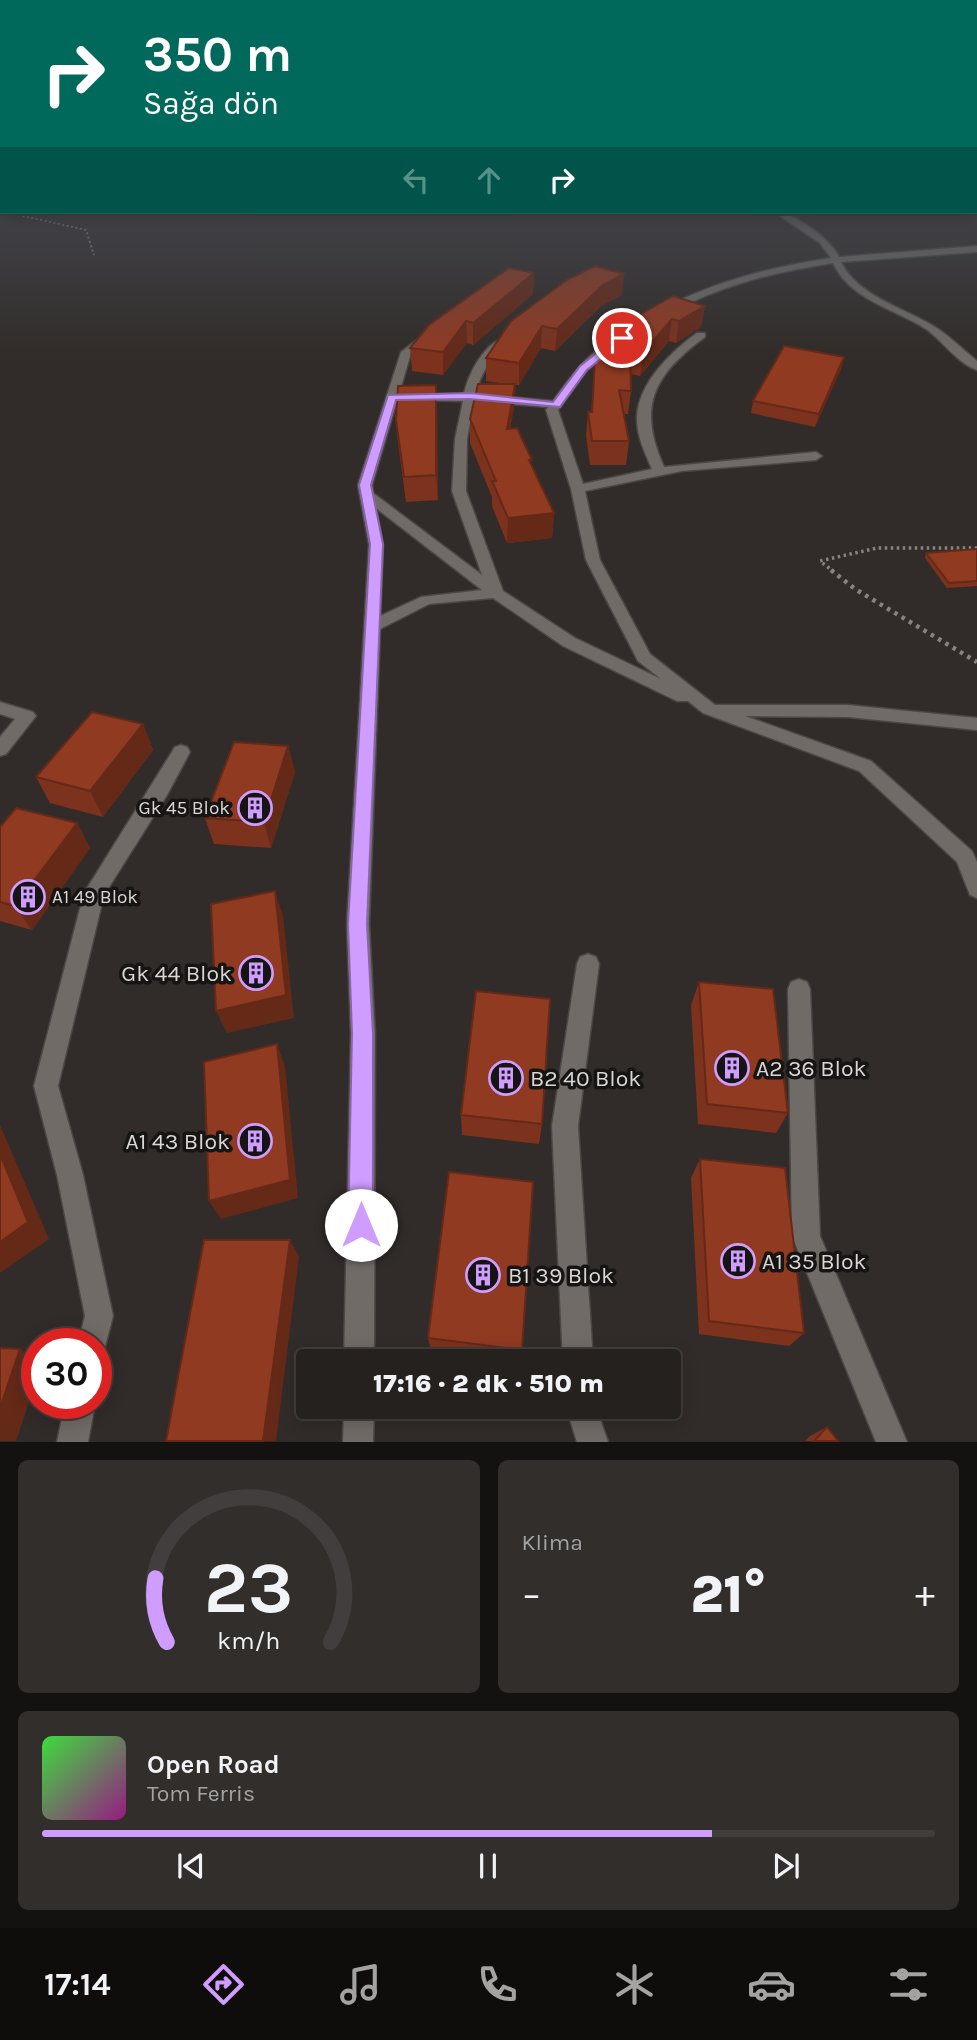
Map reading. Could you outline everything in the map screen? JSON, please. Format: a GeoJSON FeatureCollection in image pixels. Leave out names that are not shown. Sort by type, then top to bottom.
{"type":"FeatureCollection","features":[{"type":"Feature","properties":{"kind":"street"},"geometry":{"type":"LineString","coordinates":[[796,223],[823,241],[841,271],[859,288],[883,304],[929,327],[977,367]]}},
{"type":"Feature","properties":{"kind":"street"},"geometry":{"type":"LineString","coordinates":[[653,317],[711,289],[765,272],[836,261],[977,249]]}},
{"type":"Feature","properties":{"kind":"street"},"geometry":{"type":"LineString","coordinates":[[359,1349],[363,1034],[358,924],[376,544],[365,485],[406,352],[447,319]]}},
{"type":"Feature","properties":{"kind":"street"},"geometry":{"type":"LineString","coordinates":[[631,331],[583,368],[552,410],[578,489],[593,559],[644,657],[709,709],[848,711],[977,723]]}},
{"type":"Feature","properties":{"kind":"street"},"geometry":{"type":"LineString","coordinates":[[496,593],[458,491],[461,439],[473,380],[490,353],[512,332]]}},
{"type":"Feature","properties":{"kind":"street"},"geometry":{"type":"LineString","coordinates":[[660,472],[647,444],[643,410],[659,377],[689,342],[701,335]]}},
{"type":"Feature","properties":{"kind":"street"},"geometry":{"type":"LineString","coordinates":[[392,397],[470,396],[556,405]]}},
{"type":"Feature","properties":{"kind":"street"},"geometry":{"type":"LineString","coordinates":[[578,489],[719,462],[816,456]]}},
{"type":"Feature","properties":{"kind":"street"},"geometry":{"type":"LineString","coordinates":[[367,495],[496,593],[569,642],[709,709],[865,766],[965,857],[977,889]]}},
{"type":"Feature","properties":{"kind":"street"},"geometry":{"type":"LineString","coordinates":[[372,626],[426,600],[496,593]]}},
{"type":"Feature","properties":{"kind":"street"},"geometry":{"type":"LineString","coordinates":[[0,708],[26,716],[0,749]]}},
{"type":"Feature","properties":{"kind":"street"},"geometry":{"type":"LineString","coordinates":[[96,1328],[99,1316],[70,1175],[46,1086],[94,893],[181,752]]}},
{"type":"Feature","properties":{"kind":"street"},"geometry":{"type":"LineString","coordinates":[[577,1349],[565,1126],[588,964]]}},
{"type":"Feature","properties":{"kind":"street"},"geometry":{"type":"LineString","coordinates":[[799,989],[806,1236],[892,1441]]}},
{"type":"Feature","properties":{"kind":"street"},"geometry":{"type":"LineString","coordinates":[[72,1441],[77,1419]]}},
{"type":"Feature","properties":{"kind":"street"},"geometry":{"type":"LineString","coordinates":[[358,1441],[359,1419]]}},
{"type":"Feature","properties":{"kind":"street"},"geometry":{"type":"LineString","coordinates":[[585,1419],[593,1441]]}},
{"type":"Feature","properties":{"kind":"path"},"geometry":{"type":"LineString","coordinates":[[56,223],[86,230],[94,255]]}},
{"type":"Feature","properties":{"kind":"path"},"geometry":{"type":"LineString","coordinates":[[977,548],[883,547],[844,551],[820,561],[855,590],[977,662]]}},
{"type":"Feature","properties":{"kind":"building"},"geometry":{"type":"Polygon","coordinates":[[[595,266],[624,274],[603,285],[557,329],[542,326],[519,363],[486,358],[511,321],[567,280],[595,266]]]}},
{"type":"Feature","properties":{"kind":"building"},"geometry":{"type":"Polygon","coordinates":[[[509,268],[534,273],[473,323],[466,321],[443,352],[410,348],[429,325],[509,268]]]}},
{"type":"Feature","properties":{"kind":"building"},"geometry":{"type":"Polygon","coordinates":[[[673,296],[705,306],[679,321],[672,319],[643,353],[630,351],[631,391],[619,390],[629,441],[592,441],[588,412],[592,412],[595,360],[634,318],[673,296]]]}},
{"type":"Feature","properties":{"kind":"building"},"geometry":{"type":"Polygon","coordinates":[[[784,346],[844,357],[819,414],[753,401],[784,346]]]}},
{"type":"Feature","properties":{"kind":"building"},"geometry":{"type":"Polygon","coordinates":[[[478,384],[515,384],[507,429],[517,428],[554,513],[508,518],[470,419],[478,384]]]}},
{"type":"Feature","properties":{"kind":"building"},"geometry":{"type":"Polygon","coordinates":[[[436,385],[436,475],[404,477],[396,420],[398,386],[436,385]]]}},
{"type":"Feature","properties":{"kind":"building"},"geometry":{"type":"Polygon","coordinates":[[[977,549],[977,581],[949,583],[926,553],[977,549]]]}},
{"type":"Feature","properties":{"kind":"building"},"geometry":{"type":"Polygon","coordinates":[[[92,712],[143,724],[90,791],[36,777],[92,712]]]}},
{"type":"Feature","properties":{"kind":"building"},"geometry":{"type":"Polygon","coordinates":[[[234,742],[288,746],[264,822],[205,818],[234,742]]]}},
{"type":"Feature","properties":{"kind":"building"},"geometry":{"type":"Polygon","coordinates":[[[16,808],[77,823],[15,906],[0,902],[0,827],[16,808]]]}},
{"type":"Feature","properties":{"kind":"building","name":"Gk 44 Blok"},"geometry":{"type":"Polygon","coordinates":[[[275,891],[286,995],[216,1011],[211,904],[275,891]]]}},
{"type":"Feature","properties":{"kind":"building","name":"A2 36 Blok"},"geometry":{"type":"Polygon","coordinates":[[[699,982],[773,989],[788,1113],[707,1104],[699,982]]]}},
{"type":"Feature","properties":{"kind":"building","name":"B2 40 Blok"},"geometry":{"type":"Polygon","coordinates":[[[476,991],[550,999],[542,1124],[461,1115],[476,991]]]}},
{"type":"Feature","properties":{"kind":"building","name":"A1 43 Blok"},"geometry":{"type":"Polygon","coordinates":[[[277,1044],[290,1180],[209,1201],[204,1062],[277,1044]]]}},
{"type":"Feature","properties":{"kind":"building"},"geometry":{"type":"Polygon","coordinates":[[[0,1154],[28,1222],[0,1242],[0,1154]]]}},
{"type":"Feature","properties":{"kind":"building","name":"A1 35 Blok"},"geometry":{"type":"Polygon","coordinates":[[[700,1159],[785,1168],[804,1333],[709,1321],[700,1159]]]}},
{"type":"Feature","properties":{"kind":"building","name":"B1 39 Blok"},"geometry":{"type":"Polygon","coordinates":[[[449,1172],[533,1182],[522,1349],[428,1338],[449,1172]]]}},
{"type":"Feature","properties":{"kind":"building"},"geometry":{"type":"Polygon","coordinates":[[[204,1240],[290,1240],[263,1441],[166,1441],[204,1240]]]}},
{"type":"Feature","properties":{"kind":"building"},"geometry":{"type":"Polygon","coordinates":[[[0,1348],[20,1349],[0,1408],[0,1348]]]}},
{"type":"Feature","properties":{"kind":"building"},"geometry":{"type":"Polygon","coordinates":[[[827,1427],[838,1441],[814,1441],[827,1427]]]}},
{"type":"Feature","properties":{"kind":"place","name":"Gk 45 Blok"},"geometry":{"type":"Point","coordinates":[255,808]}},
{"type":"Feature","properties":{"kind":"place","name":"A1 49 Blok"},"geometry":{"type":"Point","coordinates":[28,897]}},
{"type":"Feature","properties":{"kind":"place","name":"Gk 44 Blok"},"geometry":{"type":"Point","coordinates":[256,973]}},
{"type":"Feature","properties":{"kind":"place","name":"A2 36 Blok"},"geometry":{"type":"Point","coordinates":[732,1068]}},
{"type":"Feature","properties":{"kind":"place","name":"B2 40 Blok"},"geometry":{"type":"Point","coordinates":[506,1078]}},
{"type":"Feature","properties":{"kind":"place","name":"A1 43 Blok"},"geometry":{"type":"Point","coordinates":[255,1141]}},
{"type":"Feature","properties":{"kind":"place","name":"A1 35 Blok"},"geometry":{"type":"Point","coordinates":[738,1261]}},
{"type":"Feature","properties":{"kind":"place","name":"B1 39 Blok"},"geometry":{"type":"Point","coordinates":[483,1275]}},
{"type":"Feature","properties":{"kind":"route"},"geometry":{"type":"LineString","coordinates":[[361,1225],[363,1034],[358,924],[376,544],[365,485],[392,397],[470,396],[556,405],[583,368],[622,338]]}}]}
